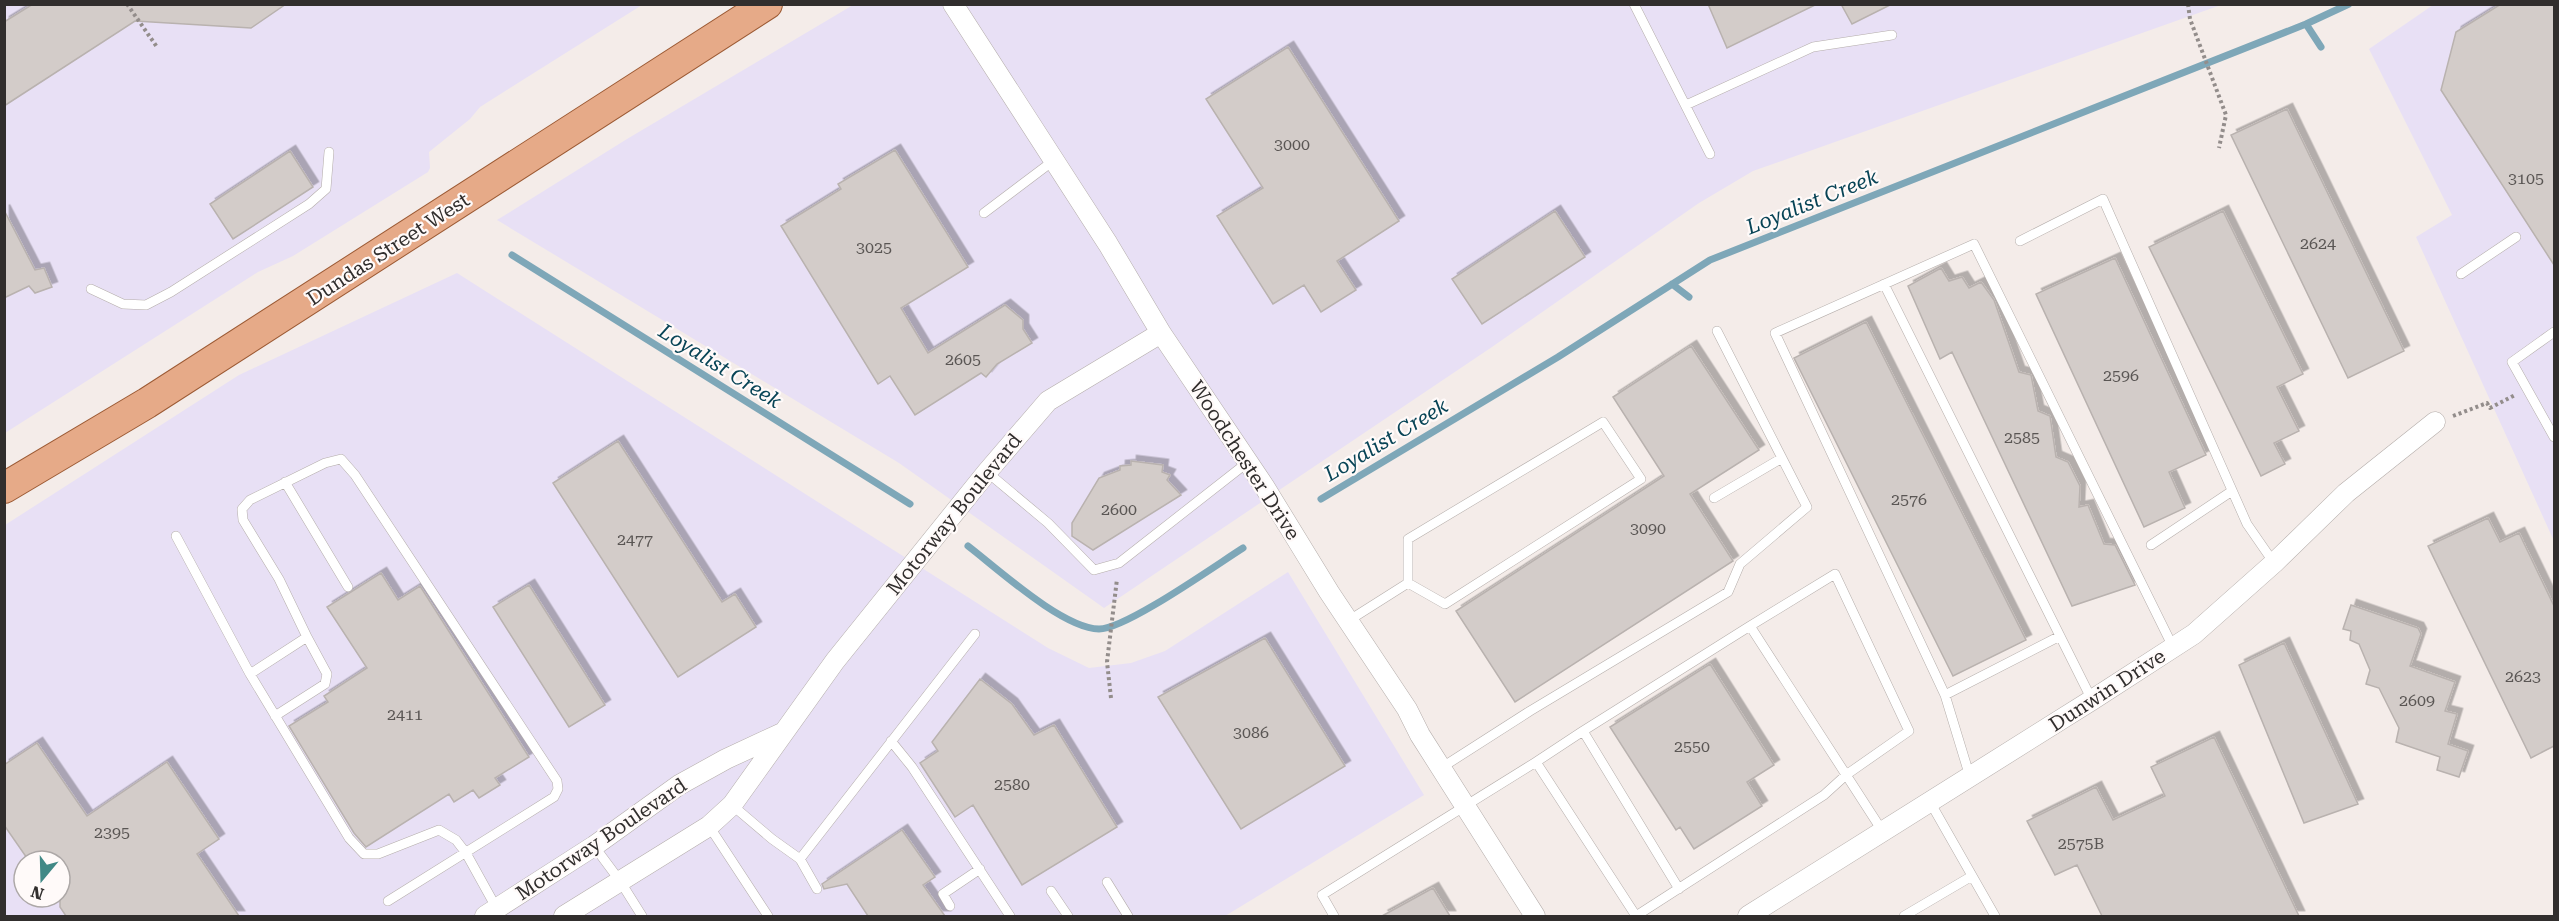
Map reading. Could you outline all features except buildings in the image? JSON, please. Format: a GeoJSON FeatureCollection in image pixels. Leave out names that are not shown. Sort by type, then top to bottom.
{"type":"FeatureCollection","features":[{"type":"Feature","properties":{"kind":"main road","name":"Dundas Street West"},"geometry":{"type":"LineString","coordinates":[[4,488],[147,403],[767,4]]}},
{"type":"Feature","properties":{"kind":"street","name":"Woodchester Drive"},"geometry":{"type":"LineString","coordinates":[[953,4],[1108,244],[1161,333],[1248,462],[1348,621],[1407,709],[1441,768],[1535,916]]}},
{"type":"Feature","properties":{"kind":"street","name":"Motorway Boulevard"},"geometry":{"type":"LineString","coordinates":[[564,916],[709,826],[732,806],[835,661],[987,472],[1048,401],[1161,333]]}},
{"type":"Feature","properties":{"kind":"street","name":"Dunwin Drive"},"geometry":{"type":"LineString","coordinates":[[1748,916],[2194,634],[2274,563],[2346,493],[2435,422]]}},
{"type":"Feature","properties":{"kind":"street","name":"Motorway Boulevard"},"geometry":{"type":"LineString","coordinates":[[491,913],[594,846],[679,785],[726,759],[782,734]]}},
{"type":"Feature","properties":{"kind":"lane"},"geometry":{"type":"LineString","coordinates":[[1635,4],[1710,154]]}},
{"type":"Feature","properties":{"kind":"lane"},"geometry":{"type":"LineString","coordinates":[[1686,105],[1813,47],[1892,35]]}},
{"type":"Feature","properties":{"kind":"lane"},"geometry":{"type":"LineString","coordinates":[[91,289],[123,304],[146,305],[171,292],[309,204],[326,189],[329,152]]}},
{"type":"Feature","properties":{"kind":"lane"},"geometry":{"type":"LineString","coordinates":[[984,213],[1053,161]]}},
{"type":"Feature","properties":{"kind":"lane"},"geometry":{"type":"LineString","coordinates":[[2020,241],[2103,199],[2247,524],[2274,563]]}},
{"type":"Feature","properties":{"kind":"lane"},"geometry":{"type":"LineString","coordinates":[[2461,274],[2516,237]]}},
{"type":"Feature","properties":{"kind":"lane"},"geometry":{"type":"LineString","coordinates":[[1970,777],[1945,695],[1775,333],[1974,244],[2173,647]]}},
{"type":"Feature","properties":{"kind":"lane"},"geometry":{"type":"LineString","coordinates":[[1884,284],[2092,700]]}},
{"type":"Feature","properties":{"kind":"lane"},"geometry":{"type":"LineString","coordinates":[[1441,768],[1530,711],[1728,592],[1740,564],[1807,507],[1717,332]]}},
{"type":"Feature","properties":{"kind":"lane"},"geometry":{"type":"LineString","coordinates":[[2554,333],[2512,362],[2554,437]]}},
{"type":"Feature","properties":{"kind":"lane"},"geometry":{"type":"LineString","coordinates":[[1603,422],[1641,479],[1445,604],[1408,583],[1408,539],[1603,422]]}},
{"type":"Feature","properties":{"kind":"lane"},"geometry":{"type":"LineString","coordinates":[[1714,498],[1782,458]]}},
{"type":"Feature","properties":{"kind":"lane"},"geometry":{"type":"LineString","coordinates":[[275,716],[325,684],[327,674],[279,579],[243,520],[242,509],[250,500],[285,482],[325,463],[341,459],[361,484],[557,781],[558,789],[554,797],[388,901]]}},
{"type":"Feature","properties":{"kind":"lane"},"geometry":{"type":"LineString","coordinates":[[987,472],[1048,523],[1095,570],[1119,563],[1248,462]]}},
{"type":"Feature","properties":{"kind":"lane"},"geometry":{"type":"LineString","coordinates":[[285,482],[348,587]]}},
{"type":"Feature","properties":{"kind":"lane"},"geometry":{"type":"LineString","coordinates":[[2151,545],[2232,491]]}},
{"type":"Feature","properties":{"kind":"lane"},"geometry":{"type":"LineString","coordinates":[[176,536],[250,674],[349,838],[364,854],[378,854],[439,830],[456,840],[466,853],[491,913]]}},
{"type":"Feature","properties":{"kind":"lane"},"geometry":{"type":"LineString","coordinates":[[1334,916],[1322,895],[1834,574],[1908,731],[1846,775],[1824,795],[1636,916],[1536,762]]}},
{"type":"Feature","properties":{"kind":"lane"},"geometry":{"type":"LineString","coordinates":[[1348,621],[1408,583]]}},
{"type":"Feature","properties":{"kind":"lane"},"geometry":{"type":"LineString","coordinates":[[1750,626],[1883,832]]}},
{"type":"Feature","properties":{"kind":"lane"},"geometry":{"type":"LineString","coordinates":[[800,859],[975,634]]}},
{"type":"Feature","properties":{"kind":"lane"},"geometry":{"type":"LineString","coordinates":[[1945,695],[2060,636]]}},
{"type":"Feature","properties":{"kind":"lane"},"geometry":{"type":"LineString","coordinates":[[250,674],[307,637]]}},
{"type":"Feature","properties":{"kind":"lane"},"geometry":{"type":"LineString","coordinates":[[1583,731],[1679,889]]}},
{"type":"Feature","properties":{"kind":"lane"},"geometry":{"type":"LineString","coordinates":[[891,741],[912,767],[1010,916]]}},
{"type":"Feature","properties":{"kind":"lane"},"geometry":{"type":"LineString","coordinates":[[1930,802],[1995,916]]}},
{"type":"Feature","properties":{"kind":"lane"},"geometry":{"type":"LineString","coordinates":[[732,806],[800,859],[817,889]]}},
{"type":"Feature","properties":{"kind":"lane"},"geometry":{"type":"LineString","coordinates":[[709,826],[768,916]]}},
{"type":"Feature","properties":{"kind":"lane"},"geometry":{"type":"LineString","coordinates":[[594,846],[642,916]]}},
{"type":"Feature","properties":{"kind":"lane"},"geometry":{"type":"LineString","coordinates":[[950,906],[943,894],[980,868]]}},
{"type":"Feature","properties":{"kind":"lane"},"geometry":{"type":"LineString","coordinates":[[1904,916],[1972,876]]}},
{"type":"Feature","properties":{"kind":"lane"},"geometry":{"type":"LineString","coordinates":[[1107,882],[1128,916]]}},
{"type":"Feature","properties":{"kind":"lane"},"geometry":{"type":"LineString","coordinates":[[1052,891],[1068,916]]}},
{"type":"Feature","properties":{"kind":"path"},"geometry":{"type":"LineString","coordinates":[[127,4],[157,47]]}},
{"type":"Feature","properties":{"kind":"path"},"geometry":{"type":"LineString","coordinates":[[2188,4],[2190,19],[2226,115],[2219,148]]}},
{"type":"Feature","properties":{"kind":"path"},"geometry":{"type":"LineString","coordinates":[[2435,422],[2487,403],[2490,408],[2526,388]]}},
{"type":"Feature","properties":{"kind":"path"},"geometry":{"type":"LineString","coordinates":[[1111,698],[1107,662],[1119,563]]}},
{"type":"Feature","properties":{"kind":"shaded area"},"geometry":{"type":"Polygon","coordinates":[[[5,5],[642,5],[480,107],[470,119],[429,152],[428,172],[293,256],[258,272],[5,433],[5,5]]]}},
{"type":"Feature","properties":{"kind":"shaded area"},"geometry":{"type":"Polygon","coordinates":[[[853,5],[2221,5],[1753,171],[1699,203],[1492,347],[1104,608],[899,463],[497,220],[627,139],[853,5]]]}},
{"type":"Feature","properties":{"kind":"shaded area"},"geometry":{"type":"Polygon","coordinates":[[[2433,5],[2554,5],[2554,541],[2416,237],[2452,215],[2369,49],[2433,5]]]}},
{"type":"Feature","properties":{"kind":"shaded area"},"geometry":{"type":"Polygon","coordinates":[[[457,273],[1048,648],[1089,668],[1131,663],[1165,651],[1288,572],[1424,795],[1225,916],[5,916],[5,525],[239,375],[457,273]]]}},
{"type":"Feature","properties":{"kind":"waterway","name":"Loyalist Creek"},"geometry":{"type":"LineString","coordinates":[[1321,499],[1558,357],[1710,260],[2306,24],[2349,4]]}},
{"type":"Feature","properties":{"kind":"waterway"},"geometry":{"type":"LineString","coordinates":[[2306,24],[2321,47]]}},
{"type":"Feature","properties":{"kind":"waterway","name":"Loyalist Creek"},"geometry":{"type":"LineString","coordinates":[[512,255],[910,504]]}},
{"type":"Feature","properties":{"kind":"waterway"},"geometry":{"type":"LineString","coordinates":[[1672,284],[1689,297]]}},
{"type":"Feature","properties":{"kind":"waterway","name":"Loyalist Creek"},"geometry":{"type":"LineString","coordinates":[[968,546],[1049,608],[1067,619],[1099,629],[1129,619],[1149,608],[1243,548]]}}]}
